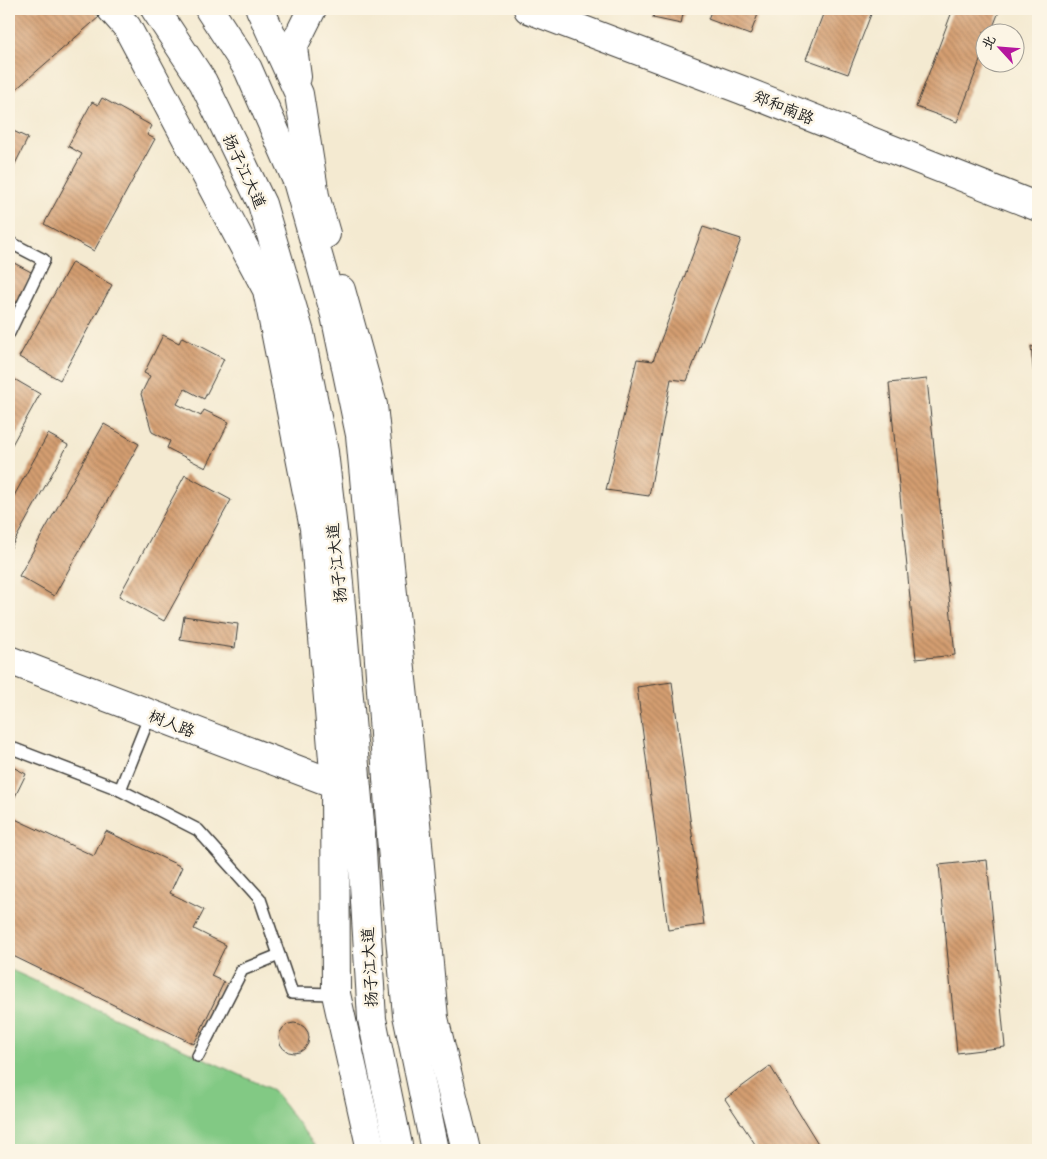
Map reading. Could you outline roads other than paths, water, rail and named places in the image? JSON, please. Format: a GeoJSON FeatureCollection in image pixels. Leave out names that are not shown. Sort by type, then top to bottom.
{"type":"FeatureCollection","features":[{"type":"Feature","properties":{"kind":"main road"},"geometry":{"type":"LineString","coordinates":[[111,9],[127,28],[267,290],[314,528],[335,784],[336,994],[371,1150]]}},
{"type":"Feature","properties":{"kind":"main road","name":"扬子江大道"},"geometry":{"type":"LineString","coordinates":[[155,9],[203,82],[262,204],[300,333],[324,452],[338,572],[361,834],[372,1019],[399,1150]]}},
{"type":"Feature","properties":{"kind":"main road","name":"扬子江大道"},"geometry":{"type":"LineString","coordinates":[[209,9],[248,69],[297,181],[335,314],[360,435],[373,572],[391,827],[407,1015],[435,1150]]}},
{"type":"Feature","properties":{"kind":"main road"},"geometry":{"type":"LineString","coordinates":[[260,9],[299,94]]}},
{"type":"Feature","properties":{"kind":"main road"},"geometry":{"type":"LineString","coordinates":[[312,9],[293,47],[299,94],[315,196],[373,405],[409,746],[434,1018],[466,1150]]}},
{"type":"Feature","properties":{"kind":"main road","name":"郑和南路"},"geometry":{"type":"LineString","coordinates":[[528,9],[742,90],[1038,207]]}},
{"type":"Feature","properties":{"kind":"main road","name":"树人路"},"geometry":{"type":"LineString","coordinates":[[9,660],[335,784]]}},
{"type":"Feature","properties":{"kind":"lane"},"geometry":{"type":"LineString","coordinates":[[9,242],[44,260],[9,333]]}},
{"type":"Feature","properties":{"kind":"lane"},"geometry":{"type":"LineString","coordinates":[[120,790],[150,715]]}},
{"type":"Feature","properties":{"kind":"lane"},"geometry":{"type":"LineString","coordinates":[[9,747],[120,790],[198,830],[260,899],[292,993],[336,994]]}},
{"type":"Feature","properties":{"kind":"lane"},"geometry":{"type":"LineString","coordinates":[[198,1056],[242,970],[280,955]]}}]}
